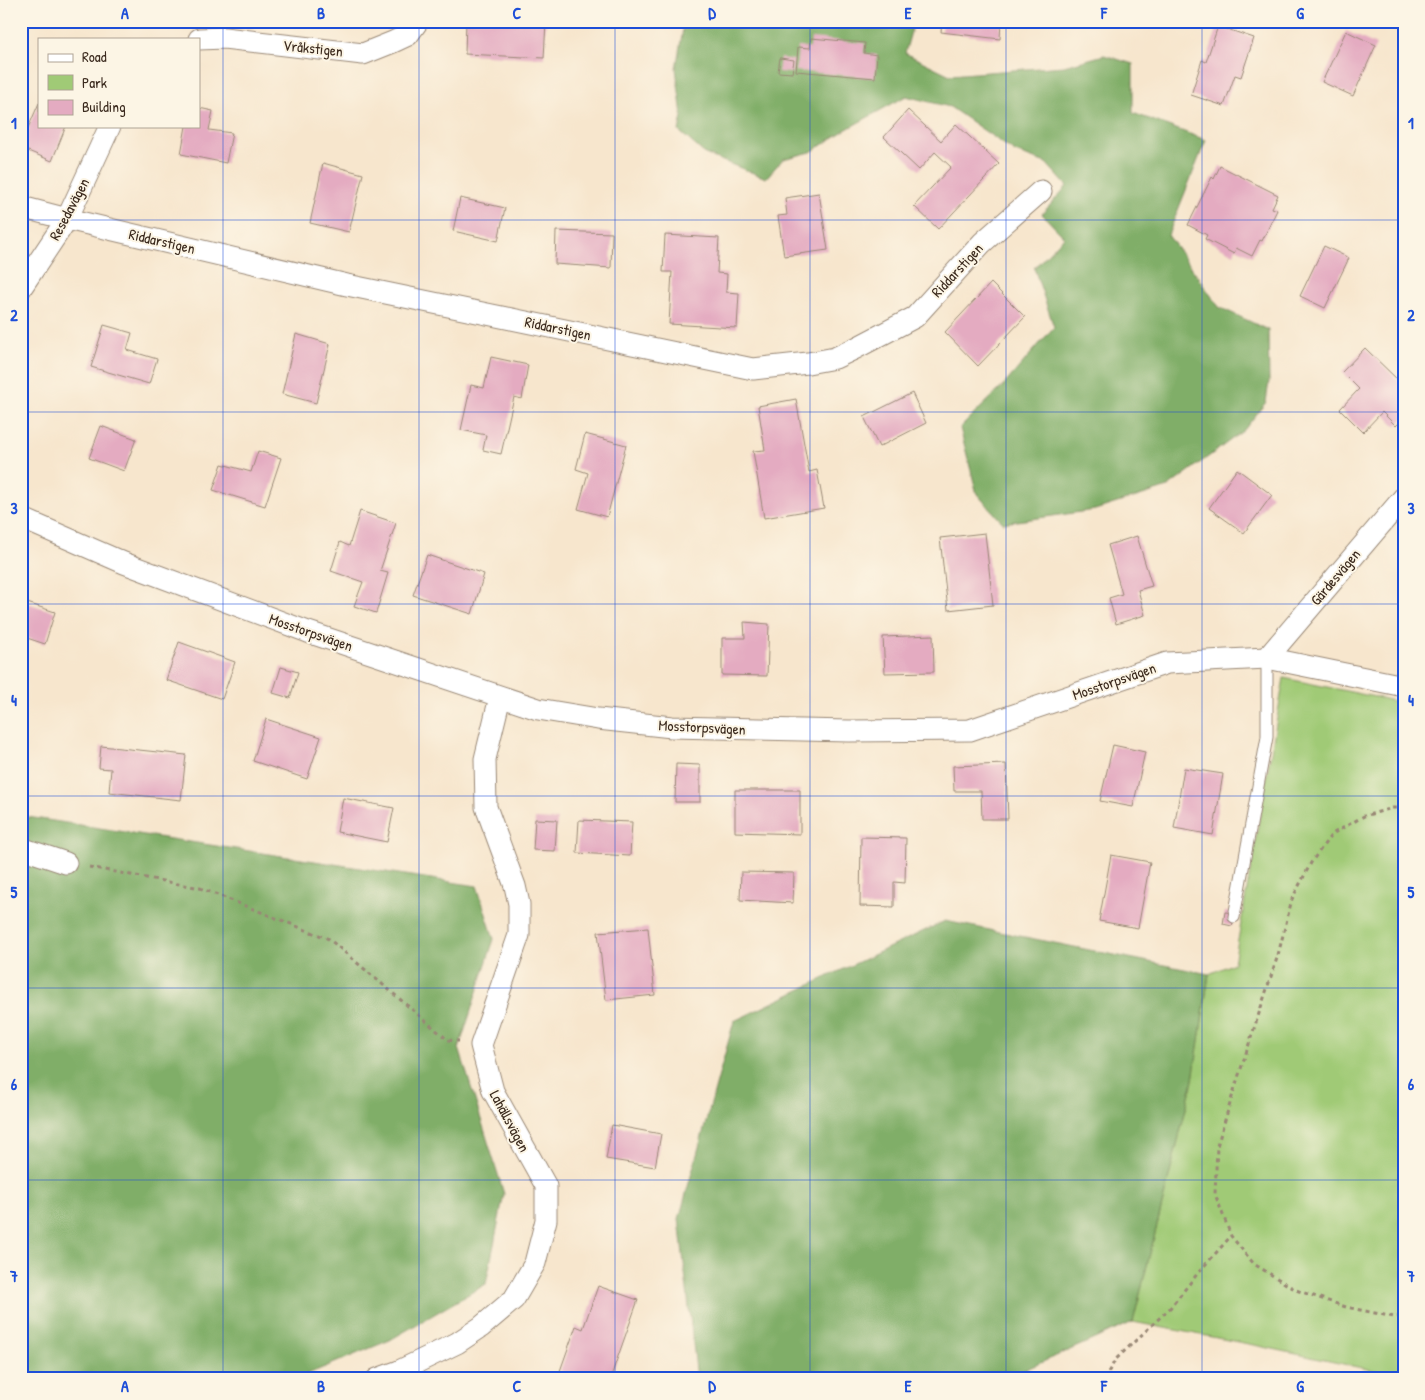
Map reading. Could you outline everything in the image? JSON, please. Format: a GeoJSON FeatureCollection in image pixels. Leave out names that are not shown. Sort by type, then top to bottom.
{"type":"FeatureCollection","features":[{"type":"Feature","properties":{"kind":"street","name":"Vråkstigen"},"geometry":{"type":"LineString","coordinates":[[200,39],[224,38],[363,54],[408,35],[418,21]]}},
{"type":"Feature","properties":{"kind":"street","name":"Resedavägen"},"geometry":{"type":"LineString","coordinates":[[21,288],[67,219],[109,128]]}},
{"type":"Feature","properties":{"kind":"street","name":"Riddarstigen"},"geometry":{"type":"LineString","coordinates":[[21,207],[347,285],[754,369],[834,358],[915,317],[982,242],[1041,191]]}},
{"type":"Feature","properties":{"kind":"street","name":"Gärdesvägen"},"geometry":{"type":"LineString","coordinates":[[1267,658],[1404,497]]}},
{"type":"Feature","properties":{"kind":"street","name":"Mosstorpsvägen"},"geometry":{"type":"LineString","coordinates":[[21,518],[124,563],[308,632],[538,709],[598,719],[672,727],[849,732],[970,730],[1167,663],[1267,658],[1404,686]]}},
{"type":"Feature","properties":{"kind":"street"},"geometry":{"type":"LineString","coordinates":[[481,1045],[519,935],[519,904],[516,886],[486,807],[484,759],[500,697]]}},
{"type":"Feature","properties":{"kind":"street"},"geometry":{"type":"LineString","coordinates":[[21,848],[66,863]]}},
{"type":"Feature","properties":{"kind":"street","name":"Lahällsvägen"},"geometry":{"type":"LineString","coordinates":[[377,1379],[399,1371],[457,1343],[480,1327],[514,1299],[535,1263],[546,1220],[546,1186],[493,1091],[481,1045]]}},
{"type":"Feature","properties":{"kind":"lane"},"geometry":{"type":"LineString","coordinates":[[1234,917],[1267,737],[1267,658]]}},
{"type":"Feature","properties":{"kind":"path"},"geometry":{"type":"LineString","coordinates":[[1404,808],[1393,808],[1364,816],[1332,834],[1312,861],[1292,899],[1275,964],[1217,1146],[1215,1194],[1231,1236],[1254,1264],[1296,1290],[1346,1307],[1394,1317],[1404,1316]]}},
{"type":"Feature","properties":{"kind":"path"},"geometry":{"type":"LineString","coordinates":[[66,863],[200,888],[329,939],[448,1040],[481,1045]]}},
{"type":"Feature","properties":{"kind":"path"},"geometry":{"type":"LineString","coordinates":[[1104,1379],[1116,1359],[1170,1308],[1231,1236]]}},
{"type":"Feature","properties":{"kind":"green space"},"geometry":{"type":"Polygon","coordinates":[[[690,21],[914,21],[905,53],[950,75],[1064,66],[1104,55],[1133,64],[1133,113],[1206,140],[1168,235],[1219,307],[1268,330],[1269,381],[1266,402],[1244,430],[1168,487],[1095,510],[1003,523],[977,494],[960,428],[1003,386],[1054,327],[1034,268],[1064,237],[1042,214],[1067,186],[1046,163],[1015,152],[950,107],[906,96],[845,130],[811,152],[783,159],[766,178],[705,154],[679,131],[682,116],[676,68],[683,29],[690,21]]]}},
{"type":"Feature","properties":{"kind":"green space"},"geometry":{"type":"Polygon","coordinates":[[[1284,678],[1404,703],[1404,1377],[1259,1346],[1133,1322],[1193,1080],[1209,974],[1234,963],[1284,678]]]}},
{"type":"Feature","properties":{"kind":"green space"},"geometry":{"type":"Polygon","coordinates":[[[21,816],[477,886],[494,939],[459,1048],[504,1194],[486,1284],[390,1340],[296,1379],[21,1379],[21,816]]]}},
{"type":"Feature","properties":{"kind":"green space"},"geometry":{"type":"Polygon","coordinates":[[[945,921],[1209,974],[1193,1080],[1133,1322],[1004,1379],[697,1379],[679,1219],[734,1021],[945,921]]]}},
{"type":"Feature","properties":{"kind":"building"},"geometry":{"type":"Polygon","coordinates":[[[466,21],[546,21],[544,58],[465,54],[466,21]]]}},
{"type":"Feature","properties":{"kind":"building"},"geometry":{"type":"Polygon","coordinates":[[[942,21],[1001,21],[1000,39],[941,32],[942,21]]]}},
{"type":"Feature","properties":{"kind":"building"},"geometry":{"type":"Polygon","coordinates":[[[1218,26],[1254,38],[1241,77],[1235,75],[1224,106],[1191,95],[1202,60],[1206,62],[1218,26]]]}},
{"type":"Feature","properties":{"kind":"building"},"geometry":{"type":"Polygon","coordinates":[[[1346,31],[1376,45],[1353,96],[1322,82],[1346,31]]]}},
{"type":"Feature","properties":{"kind":"building"},"geometry":{"type":"Polygon","coordinates":[[[811,38],[865,43],[864,53],[877,55],[875,78],[796,71],[798,47],[810,48],[811,38]]]}},
{"type":"Feature","properties":{"kind":"building"},"geometry":{"type":"Polygon","coordinates":[[[780,58],[794,60],[792,73],[778,72],[780,58]]]}},
{"type":"Feature","properties":{"kind":"building"},"geometry":{"type":"Polygon","coordinates":[[[38,105],[38,128],[65,128],[52,161],[21,148],[38,105]]]}},
{"type":"Feature","properties":{"kind":"building"},"geometry":{"type":"Polygon","coordinates":[[[200,108],[213,111],[209,130],[232,133],[226,163],[181,154],[186,128],[200,128],[200,108]]]}},
{"type":"Feature","properties":{"kind":"building"},"geometry":{"type":"Polygon","coordinates":[[[908,110],[941,141],[956,124],[999,164],[938,229],[914,206],[951,167],[935,152],[919,170],[884,137],[908,110]]]}},
{"type":"Feature","properties":{"kind":"building"},"geometry":{"type":"Polygon","coordinates":[[[323,163],[363,174],[349,232],[310,223],[323,163]]]}},
{"type":"Feature","properties":{"kind":"building"},"geometry":{"type":"Polygon","coordinates":[[[1220,166],[1278,195],[1272,208],[1277,210],[1262,241],[1260,240],[1252,256],[1236,248],[1234,254],[1205,239],[1207,235],[1188,225],[1212,177],[1214,179],[1220,166]]]}},
{"type":"Feature","properties":{"kind":"building"},"geometry":{"type":"Polygon","coordinates":[[[819,193],[828,250],[784,256],[778,216],[787,215],[785,198],[819,193]]]}},
{"type":"Feature","properties":{"kind":"building"},"geometry":{"type":"Polygon","coordinates":[[[460,198],[505,208],[498,241],[453,231],[460,198]]]}},
{"type":"Feature","properties":{"kind":"building"},"geometry":{"type":"Polygon","coordinates":[[[556,231],[612,233],[611,268],[555,264],[556,231]]]}},
{"type":"Feature","properties":{"kind":"building"},"geometry":{"type":"Polygon","coordinates":[[[665,235],[719,238],[717,273],[727,274],[726,292],[739,293],[737,328],[669,324],[672,272],[663,272],[665,235]]]}},
{"type":"Feature","properties":{"kind":"building"},"geometry":{"type":"Polygon","coordinates":[[[1324,246],[1349,258],[1325,308],[1300,296],[1324,246]]]}},
{"type":"Feature","properties":{"kind":"building"},"geometry":{"type":"Polygon","coordinates":[[[991,283],[1025,317],[978,366],[945,332],[991,283]]]}},
{"type":"Feature","properties":{"kind":"building"},"geometry":{"type":"Polygon","coordinates":[[[104,325],[132,333],[127,350],[157,359],[149,384],[91,367],[104,325]]]}},
{"type":"Feature","properties":{"kind":"building"},"geometry":{"type":"Polygon","coordinates":[[[296,334],[330,344],[316,403],[282,394],[296,334]]]}},
{"type":"Feature","properties":{"kind":"building"},"geometry":{"type":"Polygon","coordinates":[[[1365,348],[1404,386],[1404,418],[1396,426],[1382,412],[1363,432],[1340,409],[1359,389],[1342,372],[1365,348]]]}},
{"type":"Feature","properties":{"kind":"building"},"geometry":{"type":"Polygon","coordinates":[[[491,357],[528,365],[522,399],[514,397],[501,454],[483,450],[486,435],[461,430],[471,385],[484,388],[491,357]]]}},
{"type":"Feature","properties":{"kind":"building"},"geometry":{"type":"Polygon","coordinates":[[[912,393],[926,423],[879,447],[864,417],[912,393]]]}},
{"type":"Feature","properties":{"kind":"building"},"geometry":{"type":"Polygon","coordinates":[[[796,399],[809,472],[817,470],[824,508],[764,518],[753,451],[765,450],[758,406],[796,399]]]}},
{"type":"Feature","properties":{"kind":"building"},"geometry":{"type":"Polygon","coordinates":[[[101,426],[136,439],[124,471],[89,458],[101,426]]]}},
{"type":"Feature","properties":{"kind":"building"},"geometry":{"type":"Polygon","coordinates":[[[585,434],[626,445],[607,517],[578,509],[588,473],[576,469],[585,434]]]}},
{"type":"Feature","properties":{"kind":"building"},"geometry":{"type":"Polygon","coordinates":[[[258,451],[281,458],[265,506],[213,490],[222,464],[251,472],[258,451]]]}},
{"type":"Feature","properties":{"kind":"building"},"geometry":{"type":"Polygon","coordinates":[[[1237,469],[1272,495],[1244,533],[1209,508],[1237,469]]]}},
{"type":"Feature","properties":{"kind":"building"},"geometry":{"type":"Polygon","coordinates":[[[360,511],[396,523],[380,571],[388,573],[376,613],[354,606],[363,582],[331,571],[340,542],[349,546],[360,511]]]}},
{"type":"Feature","properties":{"kind":"building"},"geometry":{"type":"Polygon","coordinates":[[[985,533],[993,605],[948,610],[940,538],[985,533]]]}},
{"type":"Feature","properties":{"kind":"building"},"geometry":{"type":"Polygon","coordinates":[[[1137,536],[1152,586],[1138,590],[1145,615],[1116,624],[1109,598],[1122,594],[1108,545],[1137,536]]]}},
{"type":"Feature","properties":{"kind":"building"},"geometry":{"type":"Polygon","coordinates":[[[427,555],[484,574],[472,614],[413,595],[427,555]]]}},
{"type":"Feature","properties":{"kind":"building"},"geometry":{"type":"Polygon","coordinates":[[[21,601],[55,612],[45,644],[21,636],[21,601]]]}},
{"type":"Feature","properties":{"kind":"building"},"geometry":{"type":"Polygon","coordinates":[[[744,622],[769,624],[767,676],[722,675],[722,638],[745,638],[744,622]]]}},
{"type":"Feature","properties":{"kind":"building"},"geometry":{"type":"Polygon","coordinates":[[[933,635],[934,672],[885,673],[883,637],[933,635]]]}},
{"type":"Feature","properties":{"kind":"building"},"geometry":{"type":"Polygon","coordinates":[[[179,642],[235,662],[222,699],[166,680],[179,642]]]}},
{"type":"Feature","properties":{"kind":"building"},"geometry":{"type":"Polygon","coordinates":[[[281,667],[298,672],[290,698],[273,693],[281,667]]]}},
{"type":"Feature","properties":{"kind":"building"},"geometry":{"type":"Polygon","coordinates":[[[266,719],[321,737],[307,779],[253,761],[266,719]]]}},
{"type":"Feature","properties":{"kind":"building"},"geometry":{"type":"Polygon","coordinates":[[[1113,745],[1145,752],[1133,807],[1100,801],[1113,745]]]}},
{"type":"Feature","properties":{"kind":"building"},"geometry":{"type":"Polygon","coordinates":[[[101,746],[186,755],[181,800],[109,792],[111,769],[99,768],[101,746]]]}},
{"type":"Feature","properties":{"kind":"building"},"geometry":{"type":"Polygon","coordinates":[[[676,764],[700,765],[700,802],[675,802],[676,764]]]}},
{"type":"Feature","properties":{"kind":"building"},"geometry":{"type":"Polygon","coordinates":[[[1006,764],[1008,819],[982,819],[981,791],[954,791],[953,766],[1006,764]]]}},
{"type":"Feature","properties":{"kind":"building"},"geometry":{"type":"Polygon","coordinates":[[[1184,768],[1223,774],[1213,835],[1174,828],[1184,768]]]}},
{"type":"Feature","properties":{"kind":"building"},"geometry":{"type":"Polygon","coordinates":[[[735,790],[800,790],[800,834],[735,832],[735,790]]]}},
{"type":"Feature","properties":{"kind":"building"},"geometry":{"type":"Polygon","coordinates":[[[343,798],[394,808],[387,842],[337,832],[343,798]]]}},
{"type":"Feature","properties":{"kind":"building"},"geometry":{"type":"Polygon","coordinates":[[[535,819],[557,820],[555,851],[533,850],[535,819]]]}},
{"type":"Feature","properties":{"kind":"building"},"geometry":{"type":"Polygon","coordinates":[[[579,820],[632,822],[630,856],[577,853],[579,820]]]}},
{"type":"Feature","properties":{"kind":"building"},"geometry":{"type":"Polygon","coordinates":[[[861,837],[906,838],[905,883],[894,882],[894,907],[860,906],[861,837]]]}},
{"type":"Feature","properties":{"kind":"building"},"geometry":{"type":"Polygon","coordinates":[[[1111,855],[1150,862],[1138,928],[1099,921],[1111,855]]]}},
{"type":"Feature","properties":{"kind":"building"},"geometry":{"type":"Polygon","coordinates":[[[741,872],[794,873],[793,903],[740,900],[741,872]]]}},
{"type":"Feature","properties":{"kind":"building"},"geometry":{"type":"Polygon","coordinates":[[[1225,912],[1235,913],[1232,926],[1223,924],[1225,912]]]}},
{"type":"Feature","properties":{"kind":"building"},"geometry":{"type":"Polygon","coordinates":[[[648,928],[655,995],[606,1000],[598,932],[648,928]]]}},
{"type":"Feature","properties":{"kind":"building"},"geometry":{"type":"Polygon","coordinates":[[[612,1125],[661,1134],[655,1167],[606,1159],[612,1125]]]}},
{"type":"Feature","properties":{"kind":"building"},"geometry":{"type":"Polygon","coordinates":[[[598,1286],[638,1300],[610,1379],[582,1379],[560,1371],[576,1326],[583,1329],[598,1286]]]}}]}
